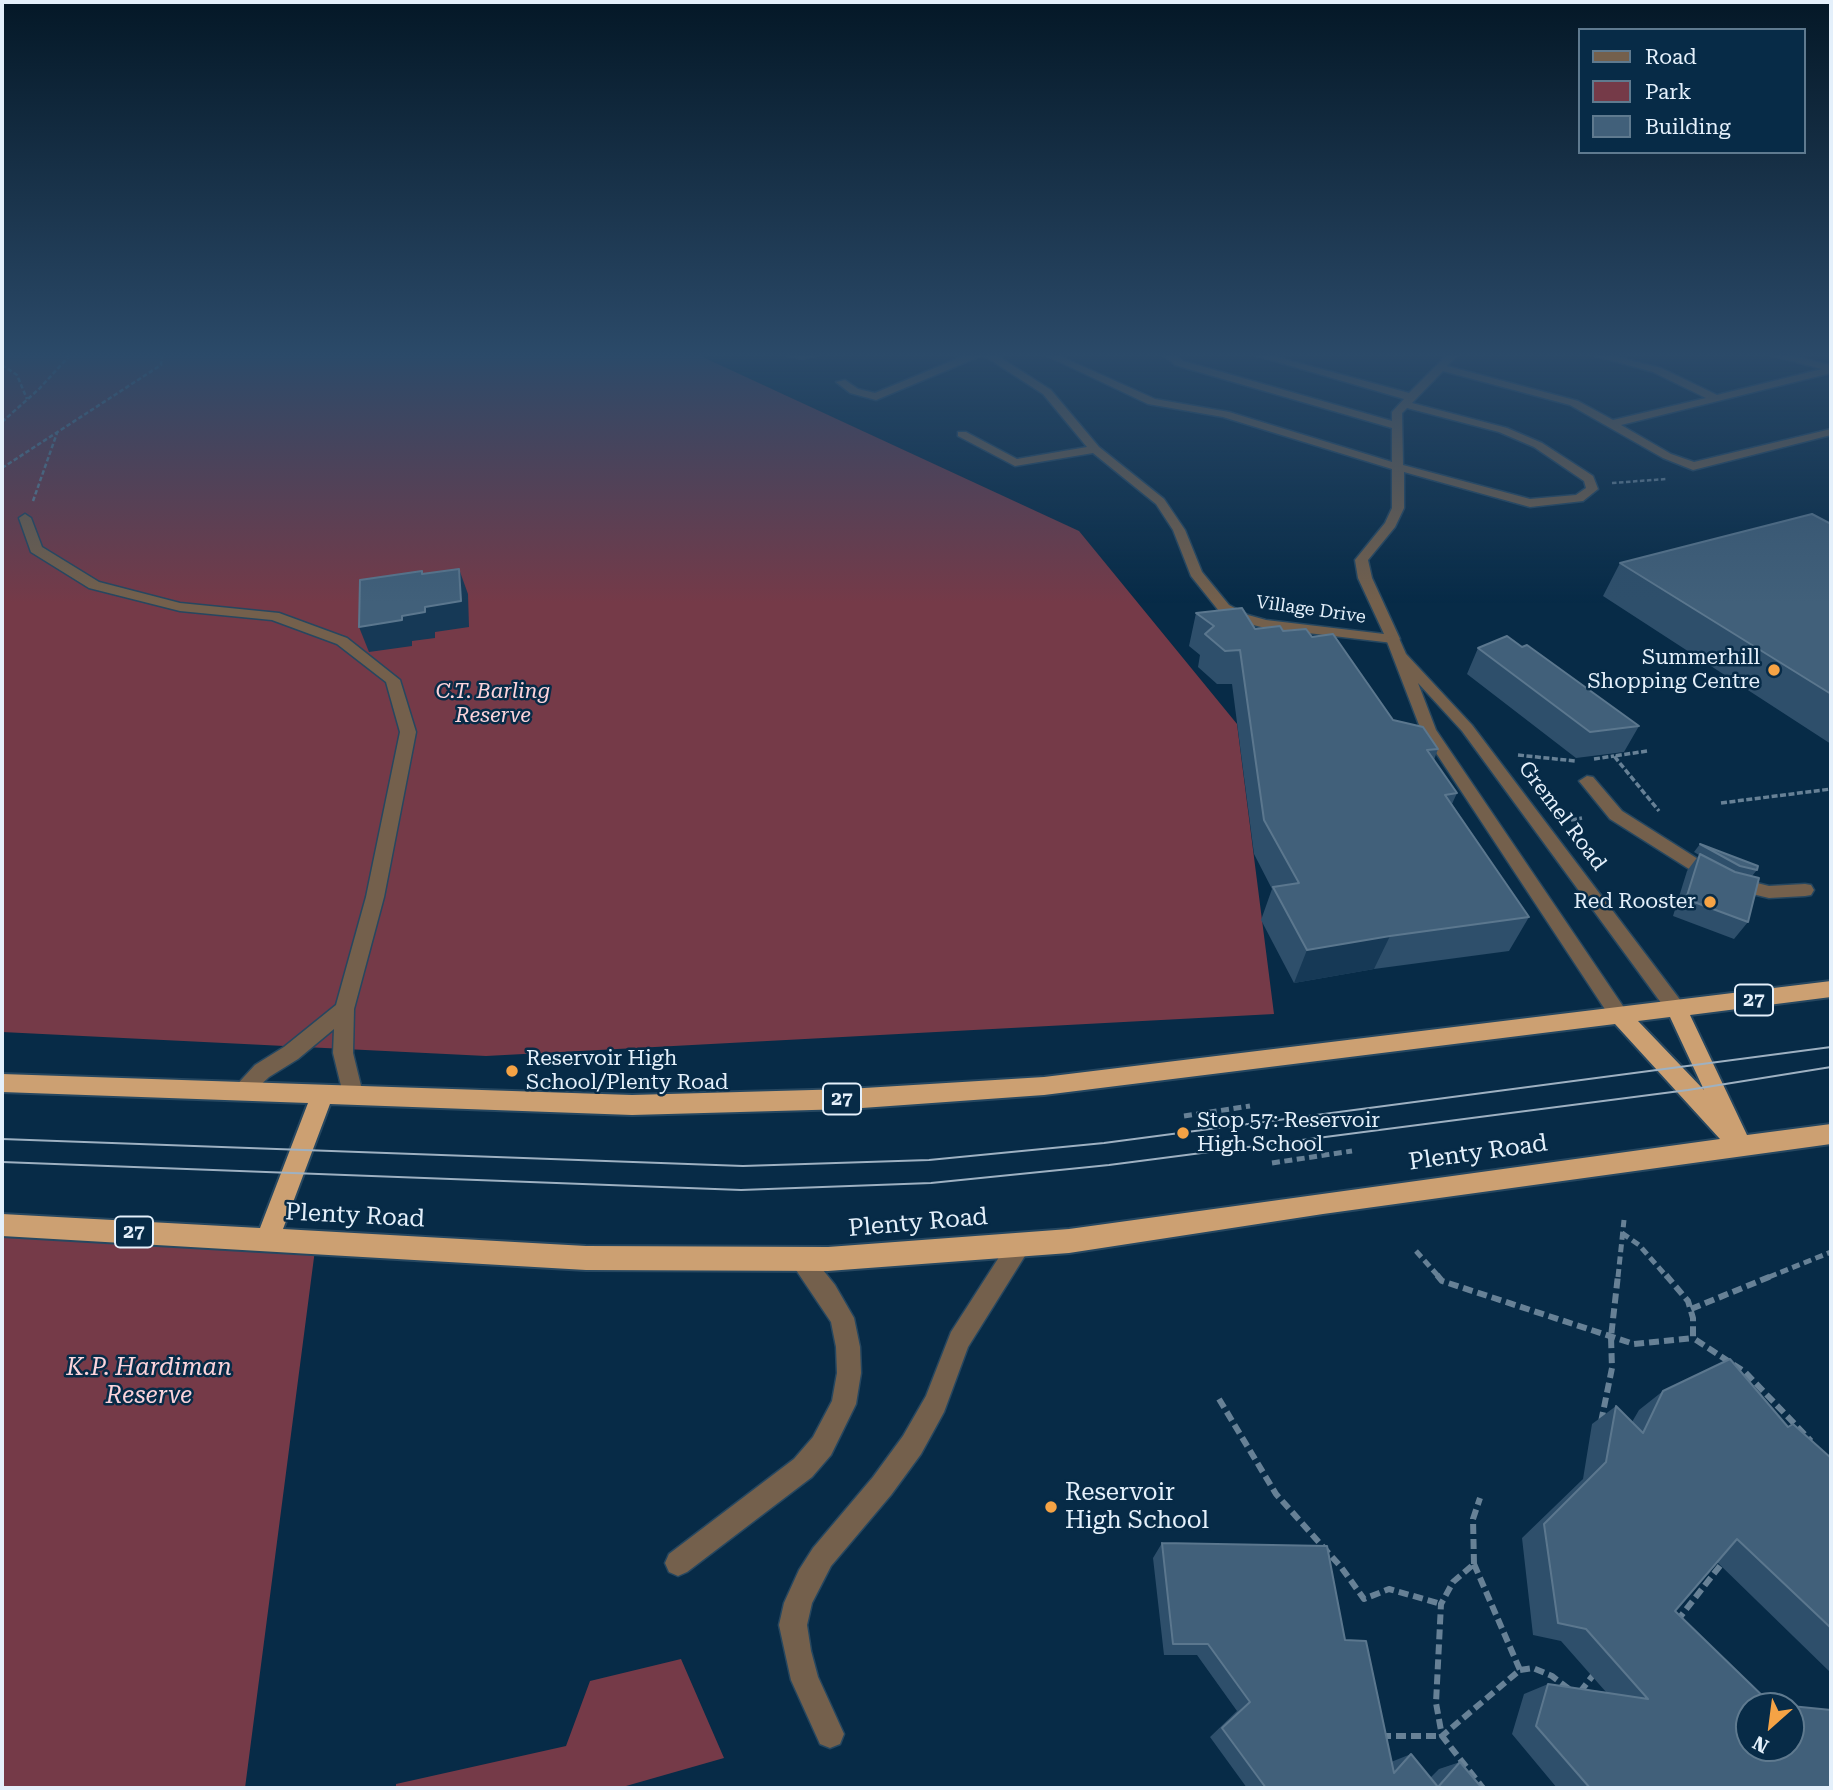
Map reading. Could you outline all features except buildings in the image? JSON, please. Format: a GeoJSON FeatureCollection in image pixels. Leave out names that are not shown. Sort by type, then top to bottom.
{"type":"FeatureCollection","features":[{"type":"Feature","properties":{"kind":"highway","name":"27"},"geometry":{"type":"LineString","coordinates":[[2,1083],[632,1105],[848,1099],[1044,1086],[1831,989]]}},
{"type":"Feature","properties":{"kind":"highway"},"geometry":{"type":"LineString","coordinates":[[1677,1010],[1741,1145]]}},
{"type":"Feature","properties":{"kind":"highway"},"geometry":{"type":"LineString","coordinates":[[1619,1015],[1741,1145]]}},
{"type":"Feature","properties":{"kind":"highway"},"geometry":{"type":"LineString","coordinates":[[267,1240],[295,1172],[322,1094]]}},
{"type":"Feature","properties":{"kind":"highway","name":"Plenty Road"},"geometry":{"type":"LineString","coordinates":[[2,1225],[586,1258],[828,1259],[1069,1241],[1831,1134]]}},
{"type":"Feature","properties":{"kind":"street"},"geometry":{"type":"LineString","coordinates":[[967,437],[1014,463],[1095,449]]}},
{"type":"Feature","properties":{"kind":"street","name":"Village Drive"},"geometry":{"type":"LineString","coordinates":[[1085,437],[1095,449],[1160,502],[1179,530],[1196,573],[1224,608],[1243,618],[1265,624],[1393,639]]}},
{"type":"Feature","properties":{"kind":"street"},"geometry":{"type":"LineString","coordinates":[[1298,437],[1530,503],[1579,498],[1592,489],[1589,479],[1567,463],[1516,437]]}},
{"type":"Feature","properties":{"kind":"street","name":"Gremel Road"},"geometry":{"type":"LineString","coordinates":[[1397,437],[1398,508],[1391,524],[1361,560],[1364,578],[1402,657],[1429,730],[1619,1015]]}},
{"type":"Feature","properties":{"kind":"street"},"geometry":{"type":"LineString","coordinates":[[1634,437],[1667,456],[1693,466],[1814,437]]}},
{"type":"Feature","properties":{"kind":"street"},"geometry":{"type":"LineString","coordinates":[[25,518],[36,549],[94,585],[180,607],[274,616],[342,641],[393,680],[408,732],[375,897],[344,1009],[343,1053],[352,1094]]}},
{"type":"Feature","properties":{"kind":"street","name":"Gremel Road"},"geometry":{"type":"LineString","coordinates":[[1402,657],[1467,727],[1677,1010]]}},
{"type":"Feature","properties":{"kind":"street"},"geometry":{"type":"LineString","coordinates":[[1587,781],[1616,815],[1728,882],[1769,892],[1805,890]]}},
{"type":"Feature","properties":{"kind":"street"},"geometry":{"type":"LineString","coordinates":[[242,1090],[262,1071],[291,1053],[344,1009]]}},
{"type":"Feature","properties":{"kind":"street"},"geometry":{"type":"LineString","coordinates":[[830,1734],[805,1680],[797,1651],[793,1625],[798,1603],[808,1579],[822,1557],[883,1486],[912,1445],[935,1403],[959,1340],[1020,1244]]}},
{"type":"Feature","properties":{"kind":"street"},"geometry":{"type":"LineString","coordinates":[[678,1563],[803,1468],[822,1446],[844,1404],[849,1373],[848,1347],[842,1318],[827,1293],[799,1258]]}},
{"type":"Feature","properties":{"kind":"path"},"geometry":{"type":"LineString","coordinates":[[2,468],[50,437]]}},
{"type":"Feature","properties":{"kind":"path"},"geometry":{"type":"LineString","coordinates":[[25,518],[55,437]]}},
{"type":"Feature","properties":{"kind":"path"},"geometry":{"type":"LineString","coordinates":[[1591,484],[1675,478],[1693,466]]}},
{"type":"Feature","properties":{"kind":"path"},"geometry":{"type":"LineString","coordinates":[[1590,760],[1647,751]]}},
{"type":"Feature","properties":{"kind":"path"},"geometry":{"type":"LineString","coordinates":[[1486,755],[1534,755],[1578,761]]}},
{"type":"Feature","properties":{"kind":"path"},"geometry":{"type":"LineString","coordinates":[[1614,756],[1659,811]]}},
{"type":"Feature","properties":{"kind":"path"},"geometry":{"type":"LineString","coordinates":[[1721,803],[1831,789]]}},
{"type":"Feature","properties":{"kind":"path"},"geometry":{"type":"LineString","coordinates":[[1571,820],[1582,818]]}},
{"type":"Feature","properties":{"kind":"path"},"geometry":{"type":"LineString","coordinates":[[1184,1116],[1250,1106]]}},
{"type":"Feature","properties":{"kind":"path"},"geometry":{"type":"LineString","coordinates":[[1272,1163],[1352,1151]]}},
{"type":"Feature","properties":{"kind":"path"},"geometry":{"type":"LineString","coordinates":[[1600,1429],[1612,1368],[1611,1337],[1624,1220]]}},
{"type":"Feature","properties":{"kind":"path"},"geometry":{"type":"LineString","coordinates":[[1622,1233],[1639,1245],[1688,1301],[1693,1338]]}},
{"type":"Feature","properties":{"kind":"path"},"geometry":{"type":"LineString","coordinates":[[1416,1251],[1442,1281],[1611,1337],[1634,1344],[1693,1338],[1745,1372],[1822,1451]]}},
{"type":"Feature","properties":{"kind":"path"},"geometry":{"type":"LineString","coordinates":[[1690,1309],[1831,1252]]}},
{"type":"Feature","properties":{"kind":"path"},"geometry":{"type":"LineString","coordinates":[[1219,1399],[1276,1494],[1341,1567],[1364,1599],[1389,1589],[1441,1604]]}},
{"type":"Feature","properties":{"kind":"path"},"geometry":{"type":"LineString","coordinates":[[1480,1498],[1473,1519],[1474,1563],[1520,1670]]}},
{"type":"Feature","properties":{"kind":"path"},"geometry":{"type":"LineString","coordinates":[[1668,1632],[1726,1558]]}},
{"type":"Feature","properties":{"kind":"path"},"geometry":{"type":"LineString","coordinates":[[1474,1563],[1453,1582],[1441,1604],[1436,1703],[1442,1736],[1483,1788]]}},
{"type":"Feature","properties":{"kind":"path"},"geometry":{"type":"LineString","coordinates":[[1366,1737],[1442,1736],[1520,1670],[1532,1668],[1552,1676],[1577,1696],[1602,1664]]}},
{"type":"Feature","properties":{"kind":"green space","name":"C.T. Barling Reserve"},"geometry":{"type":"Polygon","coordinates":[[[2,437],[875,437],[1079,531],[1237,724],[1274,1014],[486,1056],[2,1032],[2,437]]]}},
{"type":"Feature","properties":{"kind":"green space","name":"K.P. Hardiman Reserve"},"geometry":{"type":"Polygon","coordinates":[[[2,1227],[316,1242],[245,1788],[2,1788],[2,1227]]]}},
{"type":"Feature","properties":{"kind":"green space"},"geometry":{"type":"Polygon","coordinates":[[[681,1659],[724,1758],[619,1788],[396,1788],[396,1784],[566,1746],[590,1681],[681,1659]]]}},
{"type":"Feature","properties":{"kind":"tram line"},"geometry":{"type":"LineString","coordinates":[[2,1139],[743,1166],[929,1160],[1104,1143],[1831,1047]]}},
{"type":"Feature","properties":{"kind":"tram line"},"geometry":{"type":"LineString","coordinates":[[2,1162],[741,1190],[931,1183],[1109,1165],[1688,1090],[1831,1067]]}},
{"type":"Feature","properties":{"kind":"place","name":"Summerhill Shopping Centre"},"geometry":{"type":"Point","coordinates":[1774,670]}},
{"type":"Feature","properties":{"kind":"place","name":"Red Rooster"},"geometry":{"type":"Point","coordinates":[1710,902]}},
{"type":"Feature","properties":{"kind":"place","name":"Reservoir High School/Plenty Road"},"geometry":{"type":"Point","coordinates":[512,1071]}},
{"type":"Feature","properties":{"kind":"place","name":"Stop 57: Reservoir High School"},"geometry":{"type":"Point","coordinates":[1183,1133]}},
{"type":"Feature","properties":{"kind":"place","name":"Reservoir High School"},"geometry":{"type":"Point","coordinates":[1051,1507]}}]}
